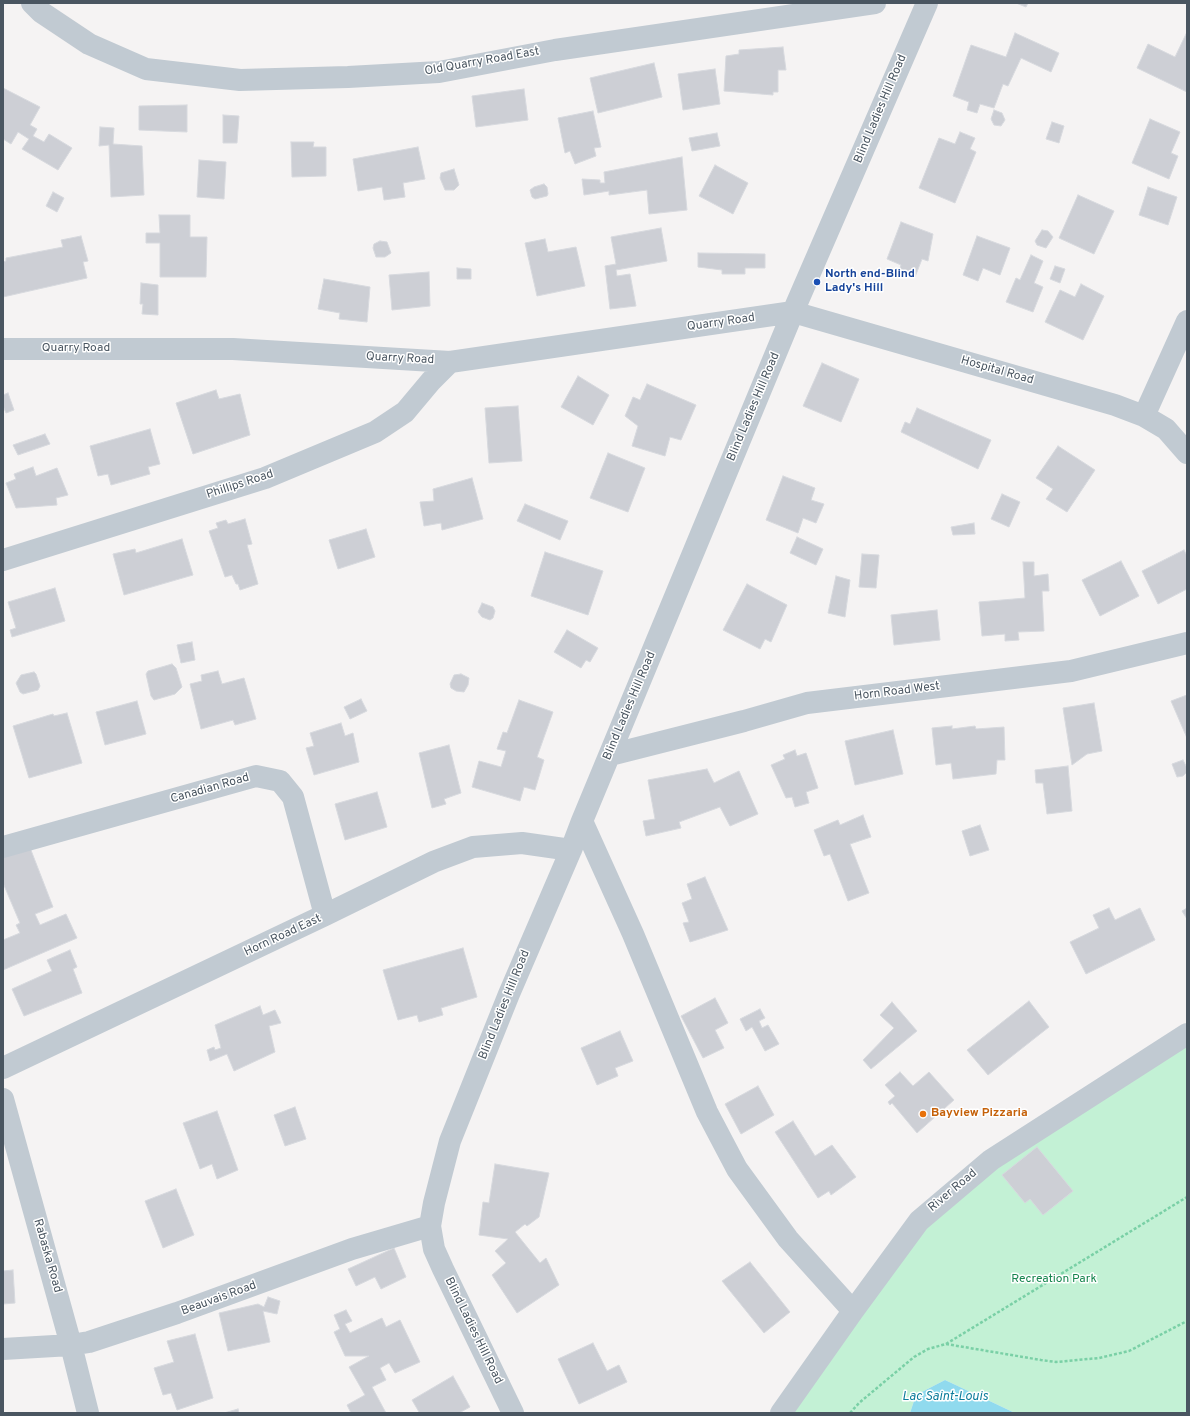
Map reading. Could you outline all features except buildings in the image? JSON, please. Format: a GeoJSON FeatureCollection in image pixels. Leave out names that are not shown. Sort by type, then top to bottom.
{"type":"FeatureCollection","features":[{"type":"Feature","properties":{"kind":"street","name":"Old Quarry Road East"},"geometry":{"type":"LineString","coordinates":[[32,3],[41,12],[89,44],[146,69],[240,80],[348,77],[439,72],[555,50],[875,3]]}},
{"type":"Feature","properties":{"kind":"street","name":"Blind Ladies Hill Road"},"geometry":{"type":"LineString","coordinates":[[513,1413],[434,1249],[430,1226],[434,1203],[450,1141],[508,994],[571,850],[794,312],[927,3]]}},
{"type":"Feature","properties":{"kind":"street","name":"Quarry Road"},"geometry":{"type":"LineString","coordinates":[[3,349],[233,349],[450,362],[794,312]]}},
{"type":"Feature","properties":{"kind":"street","name":"Hospital Road"},"geometry":{"type":"LineString","coordinates":[[794,312],[1107,403],[1144,416],[1166,429],[1187,453]]}},
{"type":"Feature","properties":{"kind":"street"},"geometry":{"type":"LineString","coordinates":[[1144,416],[1187,321]]}},
{"type":"Feature","properties":{"kind":"street","name":"Phillips Road"},"geometry":{"type":"LineString","coordinates":[[3,560],[265,478],[375,432],[405,412],[431,381],[450,362]]}},
{"type":"Feature","properties":{"kind":"street","name":"Horn Road West"},"geometry":{"type":"LineString","coordinates":[[610,755],[744,721],[807,703],[1071,671],[1187,643]]}},
{"type":"Feature","properties":{"kind":"street","name":"Canadian Road"},"geometry":{"type":"LineString","coordinates":[[3,847],[256,776],[280,781],[293,797],[326,915]]}},
{"type":"Feature","properties":{"kind":"street"},"geometry":{"type":"LineString","coordinates":[[582,821],[632,934],[707,1112],[738,1169],[788,1239],[853,1311]]}},
{"type":"Feature","properties":{"kind":"street","name":"Horn Road East"},"geometry":{"type":"LineString","coordinates":[[3,1068],[326,915],[433,862],[473,847],[522,843],[571,850]]}},
{"type":"Feature","properties":{"kind":"street","name":"River Road"},"geometry":{"type":"LineString","coordinates":[[781,1413],[919,1221],[991,1160],[1187,1034]]}},
{"type":"Feature","properties":{"kind":"street","name":"Rabaska Road"},"geometry":{"type":"LineString","coordinates":[[3,1099],[72,1345],[88,1413]]}},
{"type":"Feature","properties":{"kind":"street","name":"Beauvais Road"},"geometry":{"type":"LineString","coordinates":[[3,1349],[72,1345],[89,1342],[177,1313],[352,1249],[430,1226]]}},
{"type":"Feature","properties":{"kind":"path"},"geometry":{"type":"LineString","coordinates":[[850,1413],[859,1403],[914,1356],[928,1349],[946,1344],[1187,1197]]}},
{"type":"Feature","properties":{"kind":"path"},"geometry":{"type":"LineString","coordinates":[[946,1344],[1041,1360],[1070,1361],[1099,1358],[1129,1351],[1187,1321]]}},
{"type":"Feature","properties":{"kind":"green space","name":"Recreation Park"},"geometry":{"type":"Polygon","coordinates":[[[1187,1034],[1187,1413],[1015,1413],[945,1380],[916,1395],[910,1413],[781,1413],[919,1221],[1187,1034]]]}},
{"type":"Feature","properties":{"kind":"water","name":"Lac Saint-Louis"},"geometry":{"type":"Polygon","coordinates":[[[945,1380],[1015,1413],[910,1413],[916,1395],[945,1380]]]}},
{"type":"Feature","properties":{"kind":"place","name":"North end-Blind Lady's Hill"},"geometry":{"type":"Point","coordinates":[817,282]}},
{"type":"Feature","properties":{"kind":"place","name":"Bayview Pizzaria"},"geometry":{"type":"Point","coordinates":[923,1114]}}]}
